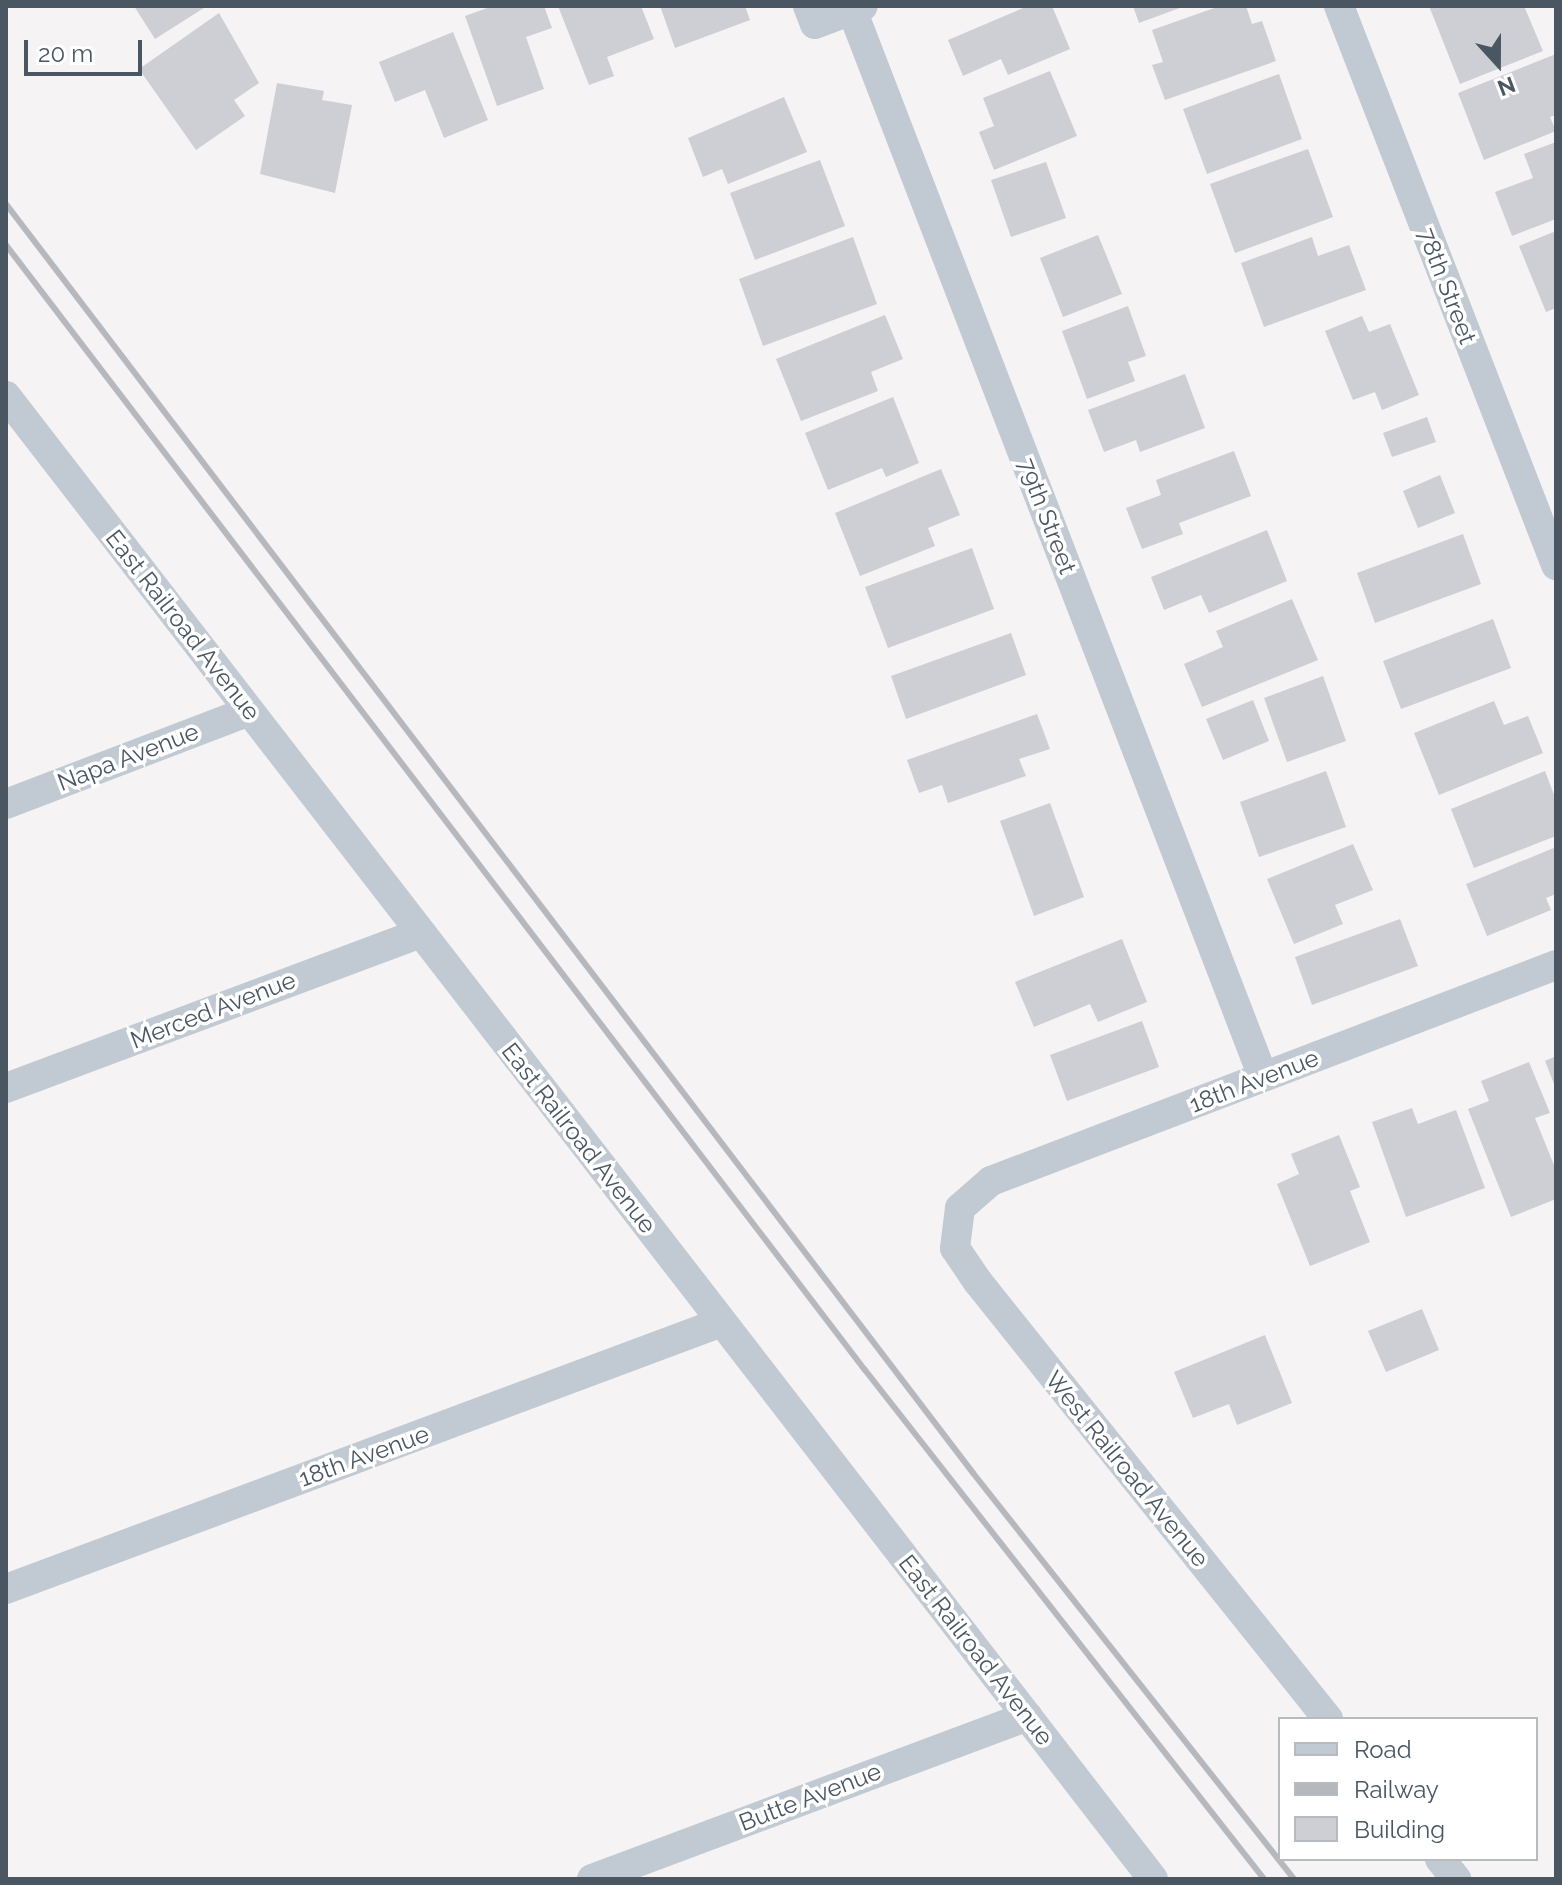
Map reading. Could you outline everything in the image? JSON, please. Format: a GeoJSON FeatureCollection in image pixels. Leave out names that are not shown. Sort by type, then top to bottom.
{"type":"FeatureCollection","features":[{"type":"Feature","properties":{"kind":"street","name":"79th Street"},"geometry":{"type":"LineString","coordinates":[[808,6],[815,24],[857,8],[1263,1077]]}},
{"type":"Feature","properties":{"kind":"street","name":"78th Street"},"geometry":{"type":"LineString","coordinates":[[1339,6],[1556,565]]}},
{"type":"Feature","properties":{"kind":"street","name":"East Railroad Avenue"},"geometry":{"type":"LineString","coordinates":[[6,396],[1153,1879]]}},
{"type":"Feature","properties":{"kind":"street","name":"Napa Avenue"},"geometry":{"type":"LineString","coordinates":[[6,804],[249,711]]}},
{"type":"Feature","properties":{"kind":"street","name":"Merced Avenue"},"geometry":{"type":"LineString","coordinates":[[6,1088],[421,933]]}},
{"type":"Feature","properties":{"kind":"street","name":"18th Avenue"},"geometry":{"type":"LineString","coordinates":[[960,1208],[991,1181],[1556,965]]}},
{"type":"Feature","properties":{"kind":"street","name":"West Railroad Avenue"},"geometry":{"type":"LineString","coordinates":[[960,1208],[955,1248],[978,1282],[1326,1717]]}},
{"type":"Feature","properties":{"kind":"street","name":"18th Avenue"},"geometry":{"type":"LineString","coordinates":[[6,1589],[722,1322]]}},
{"type":"Feature","properties":{"kind":"street","name":"Butte Avenue"},"geometry":{"type":"LineString","coordinates":[[592,1879],[1027,1716]]}},
{"type":"Feature","properties":{"kind":"street"},"geometry":{"type":"LineString","coordinates":[[1442,1861],[1456,1879]]}},
{"type":"Feature","properties":{"kind":"building"},"geometry":{"type":"Polygon","coordinates":[[[134,6],[207,6],[155,39],[134,6]]]}},
{"type":"Feature","properties":{"kind":"building"},"geometry":{"type":"Polygon","coordinates":[[[493,6],[544,6],[552,28],[526,37],[544,89],[497,106],[465,16],[493,6]]]}},
{"type":"Feature","properties":{"kind":"building"},"geometry":{"type":"Polygon","coordinates":[[[558,6],[641,6],[654,39],[607,57],[614,76],[589,85],[558,6]]]}},
{"type":"Feature","properties":{"kind":"building"},"geometry":{"type":"Polygon","coordinates":[[[660,6],[745,6],[750,20],[675,48],[660,6]]]}},
{"type":"Feature","properties":{"kind":"building"},"geometry":{"type":"Polygon","coordinates":[[[1028,6],[1052,6],[1070,49],[1008,75],[1001,59],[963,76],[948,40],[1028,6]]]}},
{"type":"Feature","properties":{"kind":"building"},"geometry":{"type":"Polygon","coordinates":[[[1133,6],[1185,6],[1139,23],[1133,6]]]}},
{"type":"Feature","properties":{"kind":"building"},"geometry":{"type":"Polygon","coordinates":[[[1220,6],[1246,6],[1252,24],[1262,21],[1276,61],[1165,100],[1152,65],[1163,62],[1152,30],[1220,6]]]}},
{"type":"Feature","properties":{"kind":"building"},"geometry":{"type":"Polygon","coordinates":[[[1429,6],[1524,6],[1543,51],[1460,84],[1429,6]]]}},
{"type":"Feature","properties":{"kind":"building"},"geometry":{"type":"Polygon","coordinates":[[[219,13],[259,83],[234,100],[245,116],[196,150],[139,69],[219,13]]]}},
{"type":"Feature","properties":{"kind":"building"},"geometry":{"type":"Polygon","coordinates":[[[453,32],[488,120],[444,138],[425,90],[395,102],[379,62],[453,32]]]}},
{"type":"Feature","properties":{"kind":"building"},"geometry":{"type":"Polygon","coordinates":[[[1556,54],[1556,115],[1550,117],[1556,131],[1484,160],[1458,93],[1556,54]]]}},
{"type":"Feature","properties":{"kind":"building"},"geometry":{"type":"Polygon","coordinates":[[[1050,71],[1077,136],[994,170],[979,132],[994,126],[983,98],[1050,71]]]}},
{"type":"Feature","properties":{"kind":"building"},"geometry":{"type":"Polygon","coordinates":[[[1279,74],[1302,139],[1207,174],[1183,109],[1279,74]]]}},
{"type":"Feature","properties":{"kind":"building"},"geometry":{"type":"Polygon","coordinates":[[[277,83],[324,91],[322,100],[352,105],[335,193],[260,174],[277,83]]]}},
{"type":"Feature","properties":{"kind":"building"},"geometry":{"type":"Polygon","coordinates":[[[784,97],[807,152],[728,184],[722,169],[703,177],[688,138],[784,97]]]}},
{"type":"Feature","properties":{"kind":"building"},"geometry":{"type":"Polygon","coordinates":[[[1556,142],[1556,219],[1512,236],[1495,192],[1533,178],[1524,154],[1556,142]]]}},
{"type":"Feature","properties":{"kind":"building"},"geometry":{"type":"Polygon","coordinates":[[[1308,149],[1333,217],[1235,253],[1210,184],[1308,149]]]}},
{"type":"Feature","properties":{"kind":"building"},"geometry":{"type":"Polygon","coordinates":[[[820,160],[845,226],[755,260],[730,193],[820,160]]]}},
{"type":"Feature","properties":{"kind":"building"},"geometry":{"type":"Polygon","coordinates":[[[1046,162],[1066,218],[1011,237],[991,180],[1046,162]]]}},
{"type":"Feature","properties":{"kind":"building"},"geometry":{"type":"Polygon","coordinates":[[[1556,231],[1556,308],[1546,312],[1519,246],[1556,231]]]}},
{"type":"Feature","properties":{"kind":"building"},"geometry":{"type":"Polygon","coordinates":[[[1098,235],[1122,294],[1063,317],[1040,258],[1098,235]]]}},
{"type":"Feature","properties":{"kind":"building"},"geometry":{"type":"Polygon","coordinates":[[[853,237],[877,304],[763,346],[739,279],[853,237]]]}},
{"type":"Feature","properties":{"kind":"building"},"geometry":{"type":"Polygon","coordinates":[[[1312,237],[1318,256],[1349,245],[1366,290],[1264,327],[1241,263],[1312,237]]]}},
{"type":"Feature","properties":{"kind":"building"},"geometry":{"type":"Polygon","coordinates":[[[1128,306],[1146,356],[1128,362],[1135,381],[1087,399],[1062,331],[1128,306]]]}},
{"type":"Feature","properties":{"kind":"building"},"geometry":{"type":"Polygon","coordinates":[[[885,315],[903,359],[871,372],[878,391],[801,421],[776,359],[885,315]]]}},
{"type":"Feature","properties":{"kind":"building"},"geometry":{"type":"Polygon","coordinates":[[[1362,316],[1369,332],[1390,324],[1419,395],[1382,410],[1375,392],[1353,400],[1325,331],[1362,316]]]}},
{"type":"Feature","properties":{"kind":"building"},"geometry":{"type":"Polygon","coordinates":[[[1185,374],[1205,428],[1140,452],[1136,440],[1104,452],[1088,410],[1185,374]]]}},
{"type":"Feature","properties":{"kind":"building"},"geometry":{"type":"Polygon","coordinates":[[[893,397],[919,463],[886,477],[882,468],[828,490],[805,433],[893,397]]]}},
{"type":"Feature","properties":{"kind":"building"},"geometry":{"type":"Polygon","coordinates":[[[1427,417],[1436,442],[1392,457],[1383,433],[1427,417]]]}},
{"type":"Feature","properties":{"kind":"building"},"geometry":{"type":"Polygon","coordinates":[[[1234,451],[1251,496],[1179,523],[1183,534],[1142,549],[1126,508],[1161,495],[1156,480],[1234,451]]]}},
{"type":"Feature","properties":{"kind":"building"},"geometry":{"type":"Polygon","coordinates":[[[941,469],[960,515],[928,528],[935,546],[860,576],[835,513],[941,469]]]}},
{"type":"Feature","properties":{"kind":"building"},"geometry":{"type":"Polygon","coordinates":[[[1440,475],[1455,513],[1418,528],[1403,491],[1440,475]]]}},
{"type":"Feature","properties":{"kind":"building"},"geometry":{"type":"Polygon","coordinates":[[[1267,530],[1287,581],[1209,613],[1201,595],[1164,610],[1151,577],[1267,530]]]}},
{"type":"Feature","properties":{"kind":"building"},"geometry":{"type":"Polygon","coordinates":[[[1463,534],[1481,584],[1375,623],[1357,573],[1463,534]]]}},
{"type":"Feature","properties":{"kind":"building"},"geometry":{"type":"Polygon","coordinates":[[[972,548],[994,609],[888,648],[865,587],[972,548]]]}},
{"type":"Feature","properties":{"kind":"building"},"geometry":{"type":"Polygon","coordinates":[[[1292,599],[1318,660],[1202,707],[1184,664],[1223,647],[1216,631],[1292,599]]]}},
{"type":"Feature","properties":{"kind":"building"},"geometry":{"type":"Polygon","coordinates":[[[1493,619],[1511,668],[1401,709],[1383,661],[1493,619]]]}},
{"type":"Feature","properties":{"kind":"building"},"geometry":{"type":"Polygon","coordinates":[[[1011,633],[1026,675],[906,719],[891,676],[1011,633]]]}},
{"type":"Feature","properties":{"kind":"building"},"geometry":{"type":"Polygon","coordinates":[[[1323,676],[1346,741],[1287,762],[1264,698],[1323,676]]]}},
{"type":"Feature","properties":{"kind":"building"},"geometry":{"type":"Polygon","coordinates":[[[1253,700],[1269,741],[1223,760],[1206,719],[1253,700]]]}},
{"type":"Feature","properties":{"kind":"building"},"geometry":{"type":"Polygon","coordinates":[[[1494,701],[1504,725],[1528,716],[1543,753],[1439,795],[1414,733],[1494,701]]]}},
{"type":"Feature","properties":{"kind":"building"},"geometry":{"type":"Polygon","coordinates":[[[1037,714],[1050,749],[1019,759],[1026,776],[948,803],[942,785],[919,793],[907,760],[1037,714]]]}},
{"type":"Feature","properties":{"kind":"building"},"geometry":{"type":"Polygon","coordinates":[[[1326,771],[1346,827],[1259,857],[1240,802],[1326,771]]]}},
{"type":"Feature","properties":{"kind":"building"},"geometry":{"type":"Polygon","coordinates":[[[1545,771],[1556,800],[1556,836],[1474,868],[1451,809],[1545,771]]]}},
{"type":"Feature","properties":{"kind":"building"},"geometry":{"type":"Polygon","coordinates":[[[1050,803],[1084,897],[1034,916],[1000,821],[1050,803]]]}},
{"type":"Feature","properties":{"kind":"building"},"geometry":{"type":"Polygon","coordinates":[[[1353,844],[1373,890],[1335,905],[1343,924],[1294,944],[1267,879],[1353,844]]]}},
{"type":"Feature","properties":{"kind":"building"},"geometry":{"type":"Polygon","coordinates":[[[1556,847],[1556,894],[1546,898],[1551,910],[1487,936],[1466,884],[1556,847]]]}},
{"type":"Feature","properties":{"kind":"building"},"geometry":{"type":"Polygon","coordinates":[[[1400,919],[1418,966],[1312,1005],[1295,957],[1400,919]]]}},
{"type":"Feature","properties":{"kind":"building"},"geometry":{"type":"Polygon","coordinates":[[[1122,939],[1147,1002],[1098,1022],[1090,1004],[1034,1027],[1015,982],[1122,939]]]}},
{"type":"Feature","properties":{"kind":"building"},"geometry":{"type":"Polygon","coordinates":[[[1142,1021],[1159,1067],[1067,1101],[1050,1055],[1142,1021]]]}},
{"type":"Feature","properties":{"kind":"building"},"geometry":{"type":"Polygon","coordinates":[[[1556,1056],[1556,1089],[1545,1061],[1556,1056]]]}},
{"type":"Feature","properties":{"kind":"building"},"geometry":{"type":"Polygon","coordinates":[[[1529,1062],[1550,1113],[1535,1118],[1556,1170],[1556,1199],[1511,1217],[1468,1109],[1489,1101],[1481,1081],[1529,1062]]]}},
{"type":"Feature","properties":{"kind":"building"},"geometry":{"type":"Polygon","coordinates":[[[1412,1108],[1418,1124],[1456,1110],[1485,1188],[1406,1217],[1372,1122],[1412,1108]]]}},
{"type":"Feature","properties":{"kind":"building"},"geometry":{"type":"Polygon","coordinates":[[[1339,1135],[1360,1187],[1350,1191],[1370,1242],[1310,1266],[1277,1184],[1299,1174],[1291,1154],[1339,1135]]]}},
{"type":"Feature","properties":{"kind":"building"},"geometry":{"type":"Polygon","coordinates":[[[1422,1309],[1439,1350],[1386,1372],[1368,1331],[1422,1309]]]}},
{"type":"Feature","properties":{"kind":"building"},"geometry":{"type":"Polygon","coordinates":[[[1265,1335],[1292,1403],[1237,1425],[1229,1404],[1193,1418],[1174,1372],[1265,1335]]]}},
{"type":"Feature","properties":{"kind":"railway"},"geometry":{"type":"LineString","coordinates":[[6,204],[973,1473],[1278,1859]]}},
{"type":"Feature","properties":{"kind":"railway"},"geometry":{"type":"LineString","coordinates":[[6,245],[865,1370],[1264,1879]]}},
{"type":"Feature","properties":{"kind":"railway"},"geometry":{"type":"LineString","coordinates":[[1280,1861],[1294,1879]]}}]}
